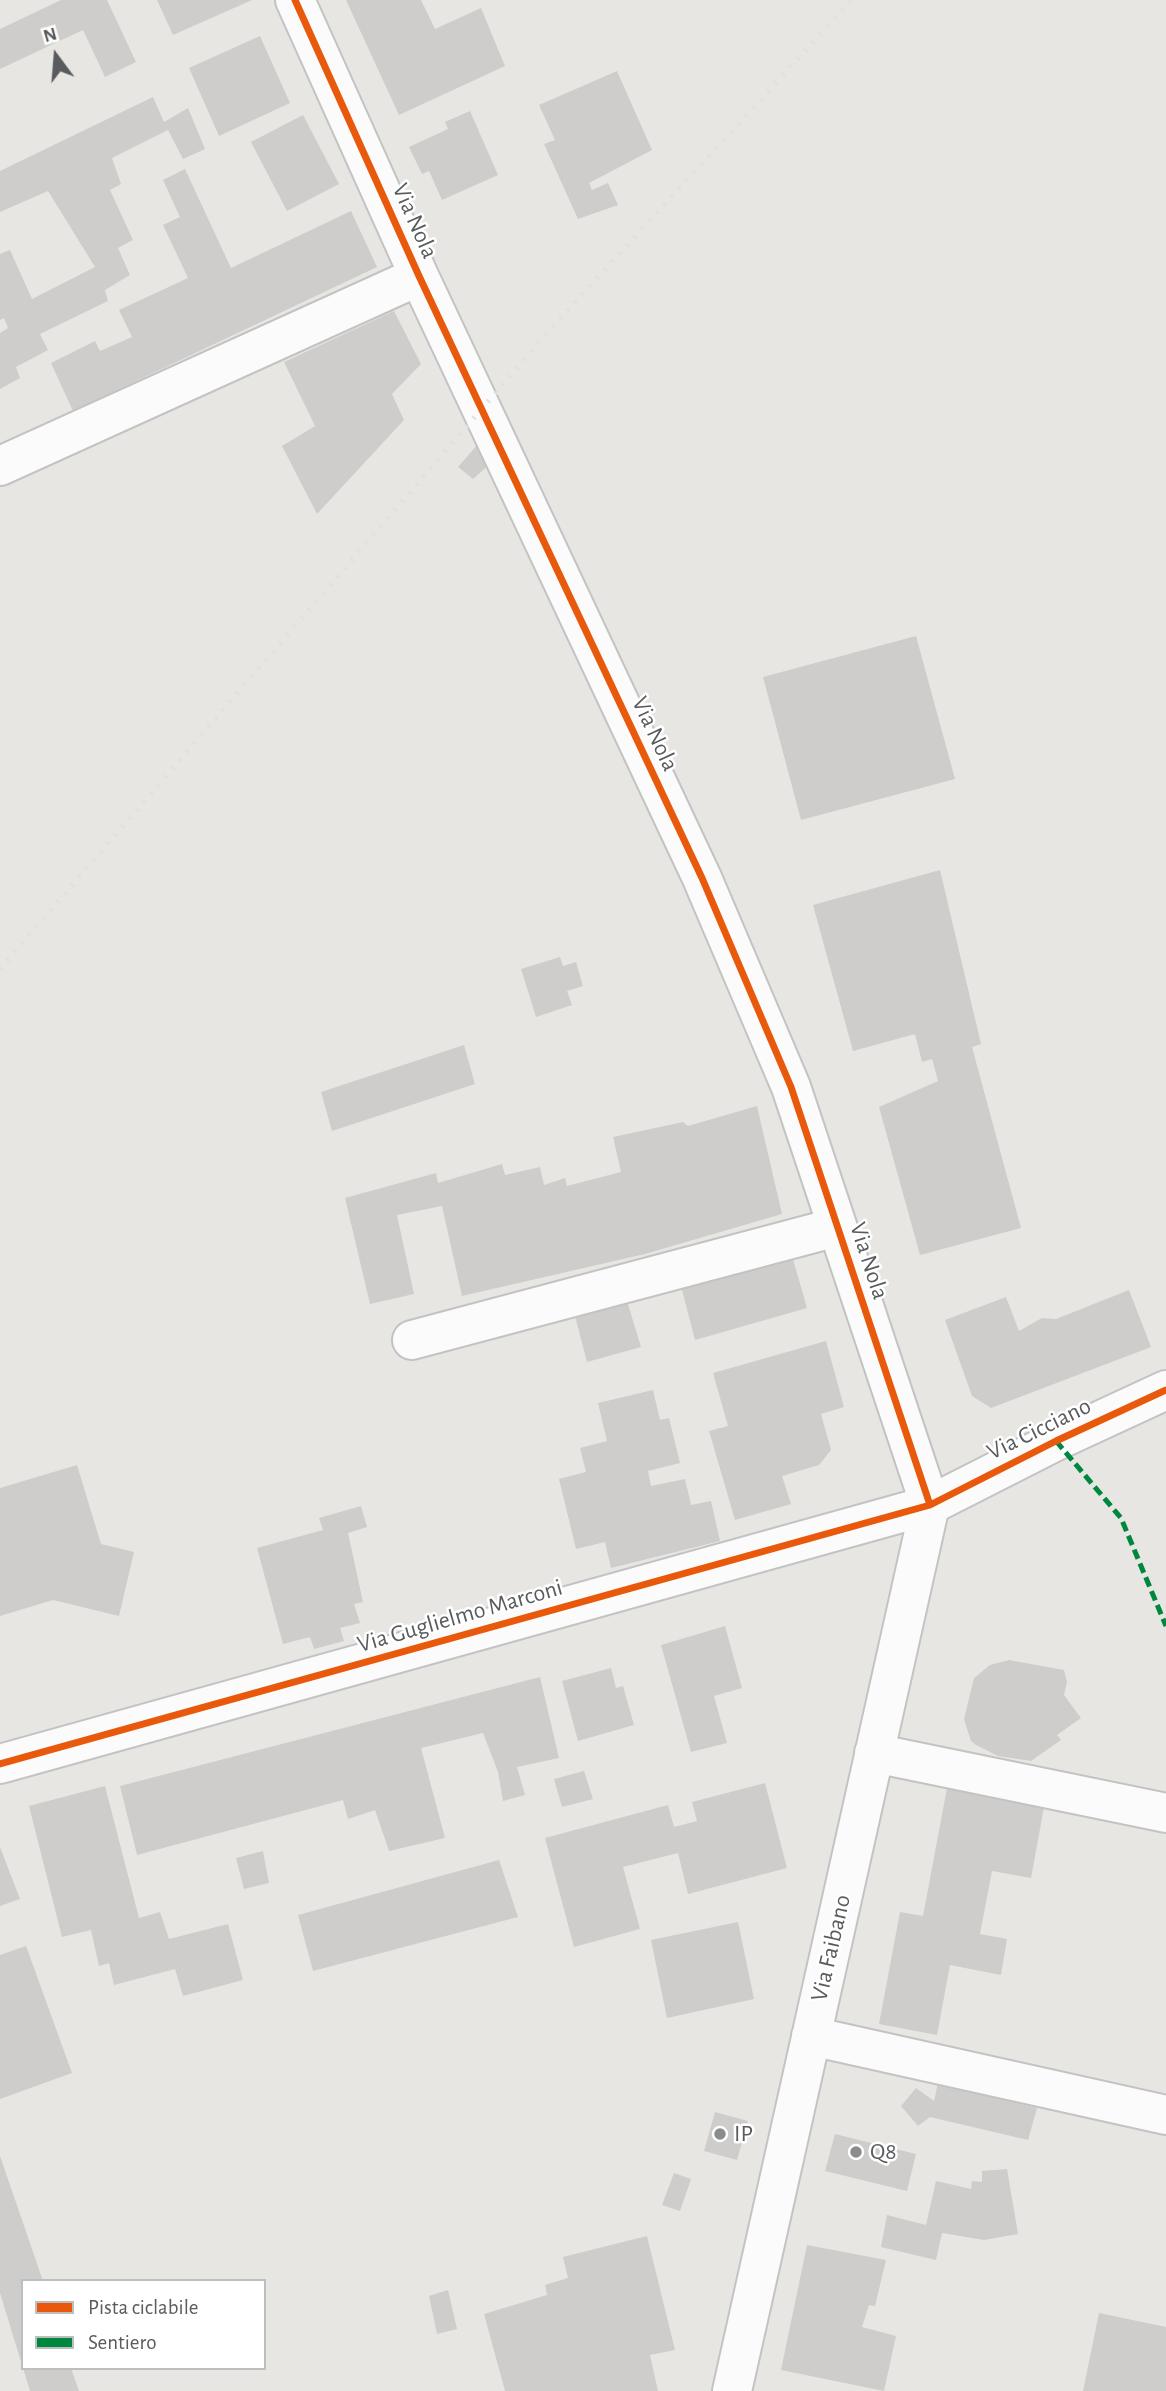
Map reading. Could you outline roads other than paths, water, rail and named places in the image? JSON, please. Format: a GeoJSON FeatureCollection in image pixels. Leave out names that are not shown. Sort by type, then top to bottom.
{"type":"FeatureCollection","features":[{"type":"Feature","properties":{"kind":"street","name":"Via Nola"},"geometry":{"type":"LineString","coordinates":[[295,0],[419,276],[702,878],[791,1087],[930,1505]]}},
{"type":"Feature","properties":{"kind":"street"},"geometry":{"type":"LineString","coordinates":[[0,466],[419,276]]}},
{"type":"Feature","properties":{"kind":"street"},"geometry":{"type":"LineString","coordinates":[[412,1340],[837,1227]]}},
{"type":"Feature","properties":{"kind":"street","name":"Via Cicciano"},"geometry":{"type":"LineString","coordinates":[[930,1505],[1166,1390]]}},
{"type":"Feature","properties":{"kind":"street","name":"Via Faibano"},"geometry":{"type":"LineString","coordinates":[[740,2390],[811,2036],[930,1505]]}},
{"type":"Feature","properties":{"kind":"street","name":"Via Guglielmo Marconi"},"geometry":{"type":"LineString","coordinates":[[0,1763],[930,1505]]}},
{"type":"Feature","properties":{"kind":"street"},"geometry":{"type":"LineString","coordinates":[[874,1753],[1166,1813]]}},
{"type":"Feature","properties":{"kind":"street"},"geometry":{"type":"LineString","coordinates":[[811,2036],[1166,2115]]}},
{"type":"Feature","properties":{"kind":"railway"},"geometry":{"type":"LineString","coordinates":[[0,969],[554,325],[852,0]]}},
{"type":"Feature","properties":{"kind":"place","name":"IP"},"geometry":{"type":"Point","coordinates":[720,2134]}},
{"type":"Feature","properties":{"kind":"place","name":"Q8"},"geometry":{"type":"Point","coordinates":[856,2152]}}]}
